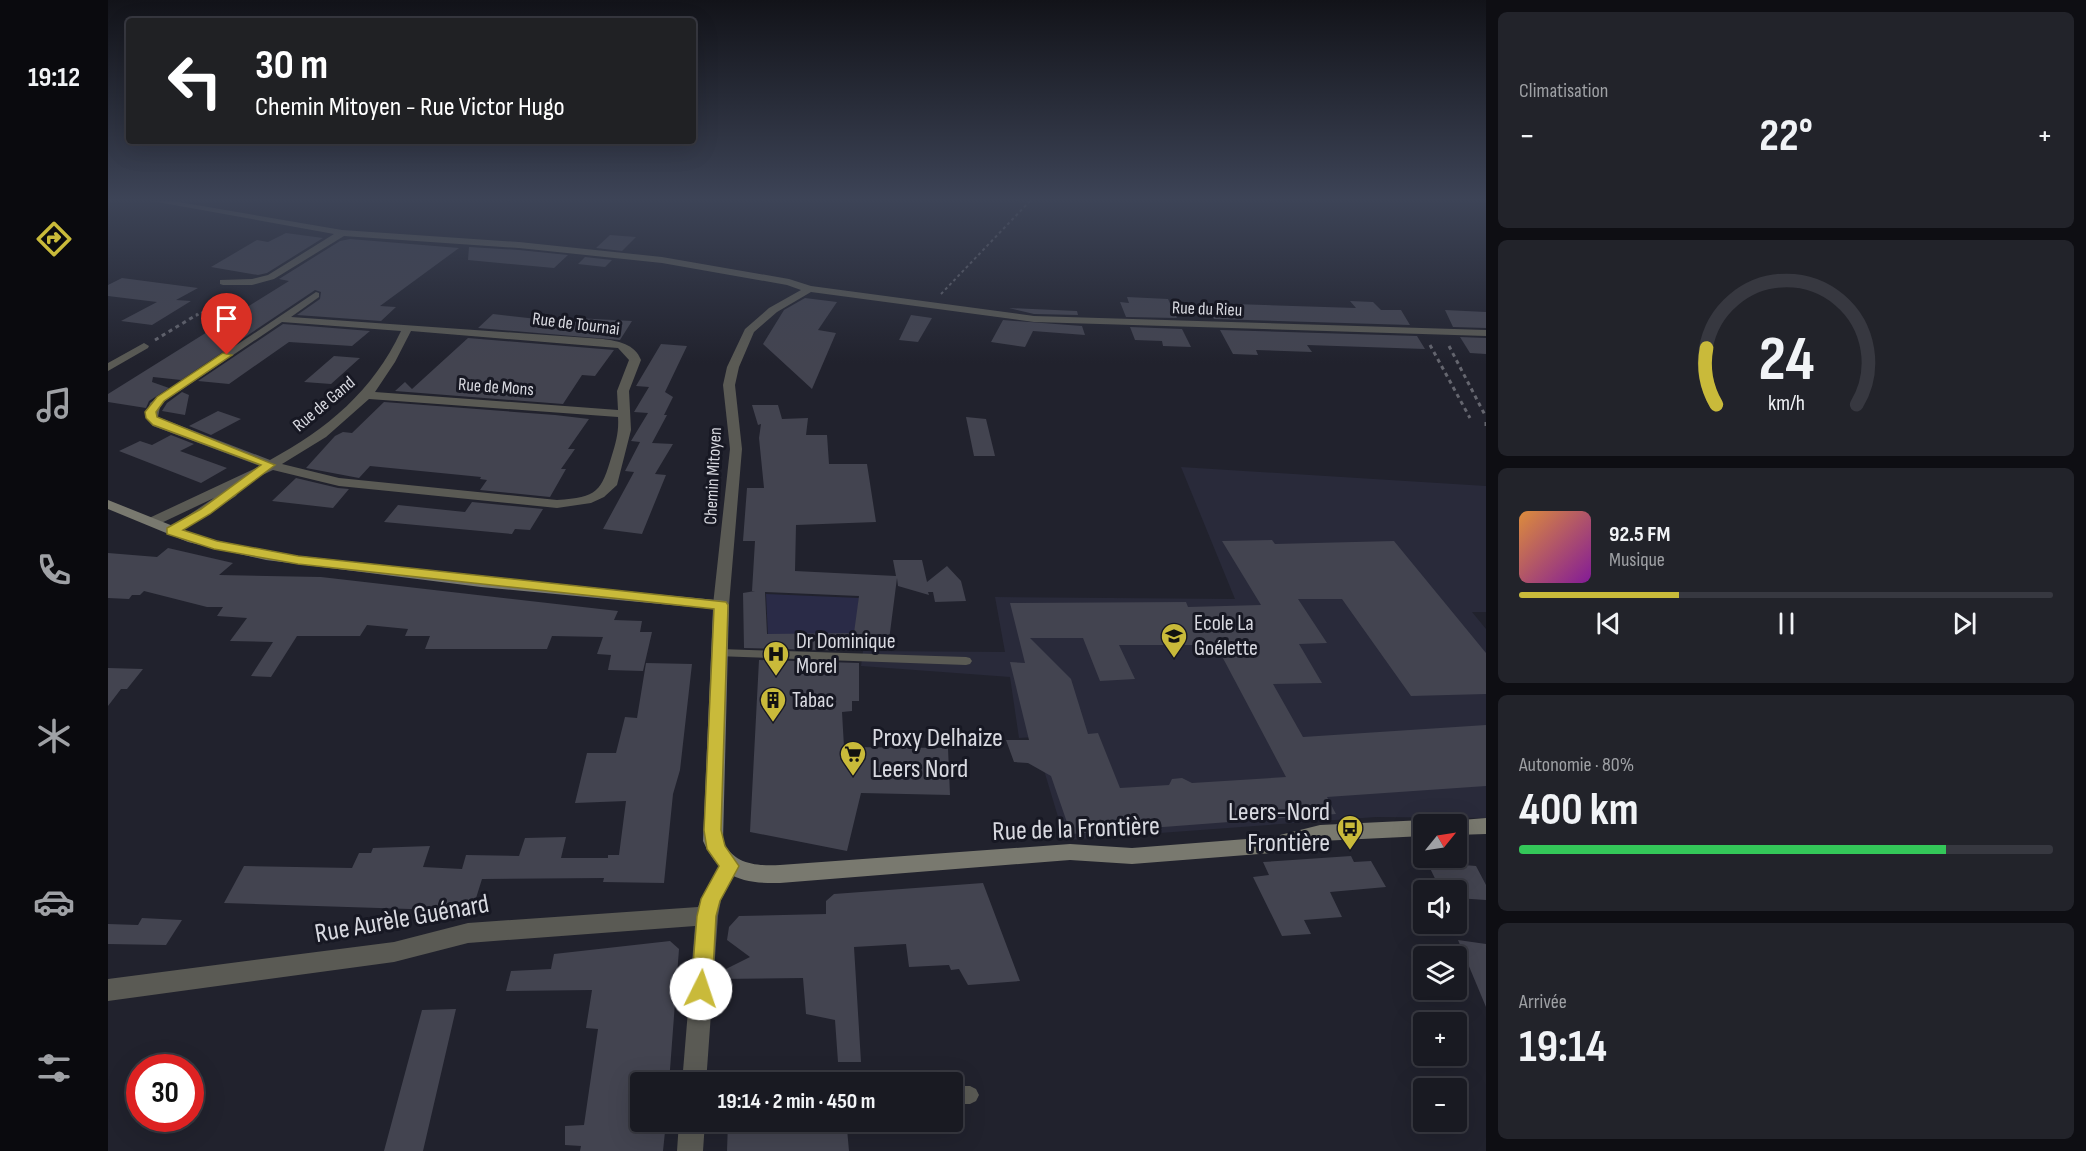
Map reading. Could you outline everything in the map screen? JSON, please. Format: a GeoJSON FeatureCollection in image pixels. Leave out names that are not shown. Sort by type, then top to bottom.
{"type":"FeatureCollection","features":[{"type":"Feature","properties":{"kind":"street"},"geometry":{"type":"LineString","coordinates":[[223,282],[252,282],[271,277],[307,255]]}},
{"type":"Feature","properties":{"kind":"street"},"geometry":{"type":"LineString","coordinates":[[612,255],[662,260],[789,282],[809,289],[928,307]]}},
{"type":"Feature","properties":{"kind":"street","name":"Chemin Mitoyen"},"geometry":{"type":"LineString","coordinates":[[721,605],[736,449],[729,385],[733,367],[746,337],[756,325],[773,310],[809,289]]}},
{"type":"Feature","properties":{"kind":"street","name":"Rue de Tournai"},"geometry":{"type":"LineString","coordinates":[[280,319],[621,345],[631,352],[635,360],[623,391],[625,430],[610,485],[595,497],[573,503],[358,485],[270,465],[157,423],[152,418],[151,412],[161,399],[280,319],[316,295]]}},
{"type":"Feature","properties":{"kind":"street","name":"Rue du Rieu"},"geometry":{"type":"LineString","coordinates":[[928,307],[1046,320],[1486,333]]}},
{"type":"Feature","properties":{"kind":"street","name":"Rue de Gand"},"geometry":{"type":"LineString","coordinates":[[270,465],[317,436],[366,395],[407,328]]}},
{"type":"Feature","properties":{"kind":"street"},"geometry":{"type":"LineString","coordinates":[[108,368],[144,346]]}},
{"type":"Feature","properties":{"kind":"street","name":"Rue de Mons"},"geometry":{"type":"LineString","coordinates":[[366,395],[623,414]]}},
{"type":"Feature","properties":{"kind":"street"},"geometry":{"type":"LineString","coordinates":[[172,531],[206,511],[270,465]]}},
{"type":"Feature","properties":{"kind":"street"},"geometry":{"type":"LineString","coordinates":[[152,522],[270,465]]}},
{"type":"Feature","properties":{"kind":"street"},"geometry":{"type":"LineString","coordinates":[[108,504],[172,531],[214,545],[298,560],[721,605],[712,830],[716,849],[729,866],[711,899],[707,916],[695,1072]]}},
{"type":"Feature","properties":{"kind":"street"},"geometry":{"type":"LineString","coordinates":[[1467,826],[1486,826]]}},
{"type":"Feature","properties":{"kind":"street","name":"Rue de la Frontière"},"geometry":{"type":"LineString","coordinates":[[729,866],[750,873],[768,875],[1070,852],[1132,856],[1272,845],[1320,833],[1413,829]]}},
{"type":"Feature","properties":{"kind":"street","name":"Rue Aurèle Guénard"},"geometry":{"type":"LineString","coordinates":[[108,990],[394,952],[468,933],[707,916]]}},
{"type":"Feature","properties":{"kind":"street"},"geometry":{"type":"LineString","coordinates":[[690,1151],[691,1132]]}},
{"type":"Feature","properties":{"kind":"lane"},"geometry":{"type":"LineString","coordinates":[[720,653],[966,661]]}},
{"type":"Feature","properties":{"kind":"path"},"geometry":{"type":"LineString","coordinates":[[928,307],[978,255]]}},
{"type":"Feature","properties":{"kind":"path"},"geometry":{"type":"LineString","coordinates":[[144,346],[232,295]]}},
{"type":"Feature","properties":{"kind":"path"},"geometry":{"type":"LineString","coordinates":[[1423,332],[1470,418]]}},
{"type":"Feature","properties":{"kind":"path"},"geometry":{"type":"LineString","coordinates":[[1442,332],[1486,420],[1484,424],[1486,430]]}},
{"type":"Feature","properties":{"kind":"shaded area","name":"Ecole La Goélette"},"geometry":{"type":"Polygon","coordinates":[[[1181,467],[1486,486],[1486,612],[1472,612],[1486,629],[1486,818],[1467,818],[1467,814],[1413,814],[1413,817],[1376,817],[1065,840],[1034,737],[1019,738],[1010,677],[861,666],[863,651],[1005,652],[995,597],[1235,599],[1181,467]]]}},
{"type":"Feature","properties":{"kind":"shaded area"},"geometry":{"type":"Polygon","coordinates":[[[766,594],[859,598],[855,634],[768,635],[766,594]]]}},
{"type":"Feature","properties":{"kind":"building"},"geometry":{"type":"Polygon","coordinates":[[[232,255],[296,255],[267,273],[258,275],[211,267],[232,255]]]}},
{"type":"Feature","properties":{"kind":"building"},"geometry":{"type":"Polygon","coordinates":[[[318,255],[450,255],[380,306],[396,307],[381,321],[297,315],[320,299],[321,292],[315,290],[181,380],[153,377],[152,382],[169,388],[149,401],[146,408],[108,402],[108,394],[289,281],[279,279],[318,255]]]}},
{"type":"Feature","properties":{"kind":"building"},"geometry":{"type":"Polygon","coordinates":[[[468,255],[568,255],[554,268],[468,260],[468,255]]]}},
{"type":"Feature","properties":{"kind":"building"},"geometry":{"type":"Polygon","coordinates":[[[585,257],[612,260],[605,267],[578,264],[585,257]]]}},
{"type":"Feature","properties":{"kind":"building"},"geometry":{"type":"Polygon","coordinates":[[[122,278],[198,288],[176,300],[191,301],[152,325],[121,321],[157,302],[108,296],[108,285],[122,278]]]}},
{"type":"Feature","properties":{"kind":"building"},"geometry":{"type":"Polygon","coordinates":[[[1127,297],[1168,299],[1177,318],[1126,317],[1120,302],[1129,303],[1127,297]]]}},
{"type":"Feature","properties":{"kind":"building"},"geometry":{"type":"Polygon","coordinates":[[[805,298],[837,302],[818,330],[836,333],[812,389],[763,344],[784,310],[805,298]]]}},
{"type":"Feature","properties":{"kind":"building"},"geometry":{"type":"Polygon","coordinates":[[[1350,301],[1373,302],[1381,310],[1401,310],[1410,325],[1214,319],[1205,303],[1356,308],[1350,301]]]}},
{"type":"Feature","properties":{"kind":"building"},"geometry":{"type":"Polygon","coordinates":[[[1009,308],[1077,311],[1078,315],[1034,314],[1009,308]]]}},
{"type":"Feature","properties":{"kind":"building"},"geometry":{"type":"Polygon","coordinates":[[[1445,310],[1486,312],[1486,328],[1453,327],[1445,310]]]}},
{"type":"Feature","properties":{"kind":"building"},"geometry":{"type":"Polygon","coordinates":[[[493,314],[573,323],[576,318],[632,321],[620,340],[478,328],[493,314]]]}},
{"type":"Feature","properties":{"kind":"building"},"geometry":{"type":"Polygon","coordinates":[[[911,315],[932,318],[918,342],[899,340],[911,315]]]}},
{"type":"Feature","properties":{"kind":"building"},"geometry":{"type":"Polygon","coordinates":[[[1003,320],[1082,326],[1085,335],[1033,331],[1025,347],[991,342],[1003,320]]]}},
{"type":"Feature","properties":{"kind":"building"},"geometry":{"type":"Polygon","coordinates":[[[283,324],[370,331],[352,346],[289,342],[229,384],[198,381],[283,324]]]}},
{"type":"Feature","properties":{"kind":"building"},"geometry":{"type":"Polygon","coordinates":[[[1130,327],[1182,329],[1191,347],[1163,346],[1162,341],[1135,340],[1130,327]]]}},
{"type":"Feature","properties":{"kind":"building"},"geometry":{"type":"Polygon","coordinates":[[[1220,330],[1417,336],[1425,349],[1307,345],[1312,352],[1256,350],[1258,355],[1233,354],[1220,330]]]}},
{"type":"Feature","properties":{"kind":"building"},"geometry":{"type":"Polygon","coordinates":[[[1460,337],[1486,338],[1486,354],[1470,353],[1460,337]]]}},
{"type":"Feature","properties":{"kind":"building"},"geometry":{"type":"Polygon","coordinates":[[[468,338],[614,350],[595,376],[582,375],[563,404],[395,391],[405,382],[412,389],[468,338]]]}},
{"type":"Feature","properties":{"kind":"building"},"geometry":{"type":"Polygon","coordinates":[[[661,344],[687,346],[665,392],[673,397],[664,415],[667,415],[652,443],[673,444],[655,474],[666,475],[642,534],[603,529],[634,472],[625,471],[640,442],[631,441],[648,413],[634,412],[649,387],[636,386],[661,344]]]}},
{"type":"Feature","properties":{"kind":"building"},"geometry":{"type":"Polygon","coordinates":[[[334,356],[360,358],[331,384],[304,382],[334,356]]]}},
{"type":"Feature","properties":{"kind":"building"},"geometry":{"type":"Polygon","coordinates":[[[182,392],[189,395],[185,415],[162,411],[167,403],[182,392]]]}},
{"type":"Feature","properties":{"kind":"building"},"geometry":{"type":"Polygon","coordinates":[[[384,402],[589,419],[568,449],[575,449],[561,469],[566,469],[550,497],[480,490],[487,480],[480,479],[481,477],[370,466],[359,478],[306,468],[335,436],[343,432],[352,433],[384,402]]]}},
{"type":"Feature","properties":{"kind":"building"},"geometry":{"type":"Polygon","coordinates":[[[752,405],[778,405],[782,419],[808,418],[806,435],[827,435],[829,464],[867,464],[876,522],[796,525],[795,571],[896,576],[893,560],[922,560],[927,582],[947,566],[961,581],[966,601],[935,602],[933,592],[928,592],[929,595],[898,586],[897,578],[888,648],[858,648],[858,651],[744,648],[743,593],[755,591],[752,591],[755,541],[743,541],[747,488],[764,488],[759,438],[761,424],[758,425],[752,405]],[[765,592],[767,634],[854,633],[859,596],[765,592]]]}},
{"type":"Feature","properties":{"kind":"building"},"geometry":{"type":"Polygon","coordinates":[[[218,411],[241,419],[211,435],[189,426],[218,411]]]}},
{"type":"Feature","properties":{"kind":"building"},"geometry":{"type":"Polygon","coordinates":[[[966,417],[986,419],[995,456],[974,456],[966,417]]]}},
{"type":"Feature","properties":{"kind":"building"},"geometry":{"type":"Polygon","coordinates":[[[171,435],[194,444],[180,451],[227,468],[201,483],[119,451],[140,441],[152,445],[171,435]]]}},
{"type":"Feature","properties":{"kind":"building"},"geometry":{"type":"Polygon","coordinates":[[[296,478],[349,489],[333,508],[272,501],[296,478]]]}},
{"type":"Feature","properties":{"kind":"building"},"geometry":{"type":"Polygon","coordinates":[[[472,502],[543,509],[530,530],[515,529],[512,534],[384,522],[398,505],[465,512],[472,502]]]}},
{"type":"Feature","properties":{"kind":"building"},"geometry":{"type":"Polygon","coordinates":[[[1272,540],[1275,544],[1394,541],[1486,653],[1486,694],[1411,696],[1342,599],[1298,599],[1327,643],[1299,644],[1322,683],[1273,684],[1303,737],[1486,725],[1486,786],[1327,797],[1336,814],[1071,834],[1051,776],[1028,763],[1014,762],[1006,740],[1029,740],[1010,662],[1025,663],[1010,603],[1186,602],[1188,607],[1261,605],[1222,541],[1272,540]],[[1030,638],[1071,679],[1088,734],[1098,733],[1120,788],[1169,785],[1172,779],[1182,778],[1192,783],[1286,777],[1216,645],[1119,645],[1135,679],[1100,681],[1083,638],[1030,638]]]}},
{"type":"Feature","properties":{"kind":"building"},"geometry":{"type":"Polygon","coordinates":[[[168,548],[233,563],[219,575],[321,577],[618,611],[614,620],[642,621],[640,632],[652,632],[643,671],[608,670],[611,655],[597,654],[603,637],[552,636],[547,649],[425,649],[430,636],[405,636],[408,629],[367,625],[360,636],[297,636],[271,677],[251,676],[273,642],[230,641],[247,618],[217,616],[223,607],[207,607],[144,591],[140,595],[132,595],[129,599],[108,598],[108,553],[157,557],[168,548]]]}},
{"type":"Feature","properties":{"kind":"building"},"geometry":{"type":"Polygon","coordinates":[[[759,660],[859,663],[859,701],[852,701],[852,711],[842,712],[844,747],[948,748],[950,795],[861,793],[847,851],[750,832],[759,660]]]}},
{"type":"Feature","properties":{"kind":"building"},"geometry":{"type":"Polygon","coordinates":[[[646,663],[692,664],[680,770],[673,794],[664,883],[603,882],[604,878],[482,879],[472,911],[224,903],[244,866],[352,868],[359,853],[371,853],[373,848],[430,846],[423,867],[462,869],[466,855],[519,856],[525,838],[566,837],[561,858],[608,858],[608,855],[619,855],[626,801],[575,803],[587,753],[616,753],[625,717],[637,718],[646,663]]]}},
{"type":"Feature","properties":{"kind":"building"},"geometry":{"type":"Polygon","coordinates":[[[108,668],[143,669],[127,689],[121,689],[108,706],[108,668]]]}},
{"type":"Feature","properties":{"kind":"building"},"geometry":{"type":"Polygon","coordinates":[[[1351,856],[1354,862],[1371,861],[1386,887],[1330,892],[1342,917],[1304,920],[1311,934],[1282,936],[1253,877],[1269,875],[1263,862],[1351,856]]]}},
{"type":"Feature","properties":{"kind":"building"},"geometry":{"type":"Polygon","coordinates":[[[1476,866],[1486,885],[1486,900],[1467,899],[1467,880],[1436,880],[1430,868],[1476,866]]]}},
{"type":"Feature","properties":{"kind":"building"},"geometry":{"type":"Polygon","coordinates":[[[983,883],[1020,981],[968,985],[959,969],[951,970],[949,965],[909,967],[906,944],[854,947],[861,1062],[838,1062],[835,1020],[806,1014],[803,978],[716,979],[716,974],[750,957],[727,940],[729,927],[739,916],[826,914],[826,901],[834,894],[983,883]]]}},
{"type":"Feature","properties":{"kind":"building"},"geometry":{"type":"Polygon","coordinates":[[[142,918],[182,920],[166,945],[108,944],[108,924],[138,925],[142,918]]]}},
{"type":"Feature","properties":{"kind":"building"},"geometry":{"type":"Polygon","coordinates":[[[1458,940],[1486,944],[1486,1007],[1467,962],[1467,946],[1461,946],[1458,940]]]}},
{"type":"Feature","properties":{"kind":"building"},"geometry":{"type":"Polygon","coordinates":[[[670,941],[679,949],[670,1072],[630,1072],[630,1132],[665,1132],[663,1151],[580,1151],[581,1146],[565,1145],[565,1126],[584,1125],[598,1029],[586,1028],[592,990],[506,991],[511,971],[551,969],[554,954],[670,941]]]}},
{"type":"Feature","properties":{"kind":"building"},"geometry":{"type":"Polygon","coordinates":[[[456,1009],[423,1151],[384,1151],[422,1010],[456,1009]]]}},
{"type":"Feature","properties":{"kind":"building"},"geometry":{"type":"Polygon","coordinates":[[[728,1132],[847,1132],[849,1151],[727,1151],[728,1132]]]}},
{"type":"Feature","properties":{"kind":"place","name":"Ecole La Goélette"},"geometry":{"type":"Point","coordinates":[1174,659]}},
{"type":"Feature","properties":{"kind":"place","name":"Dr Dominique Morel"},"geometry":{"type":"Point","coordinates":[776,677]}},
{"type":"Feature","properties":{"kind":"place","name":"Tabac"},"geometry":{"type":"Point","coordinates":[773,723]}},
{"type":"Feature","properties":{"kind":"place","name":"Proxy Delhaize Leers Nord"},"geometry":{"type":"Point","coordinates":[853,777]}},
{"type":"Feature","properties":{"kind":"place","name":"Leers-Nord Frontière"},"geometry":{"type":"Point","coordinates":[1350,851]}},
{"type":"Feature","properties":{"kind":"route"},"geometry":{"type":"LineString","coordinates":[[227,355],[161,399],[151,412],[152,418],[157,423],[270,465],[206,511],[172,531],[214,545],[266,556],[481,582],[670,602],[721,605],[712,830],[716,849],[729,866],[711,899],[707,916],[701,989]]}}]}
